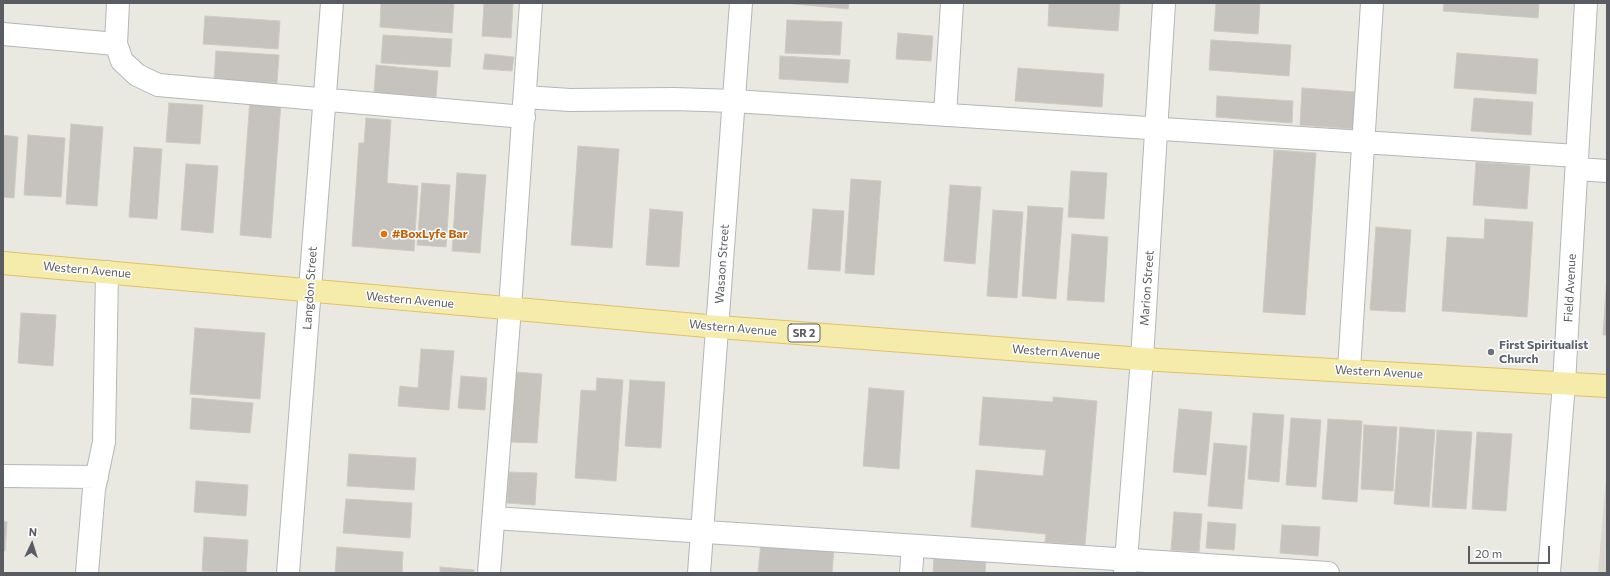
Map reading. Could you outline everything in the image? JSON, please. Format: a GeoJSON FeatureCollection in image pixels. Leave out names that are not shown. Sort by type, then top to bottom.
{"type":"FeatureCollection","features":[{"type":"Feature","properties":{"kind":"main road","name":"Western Avenue"},"geometry":{"type":"LineString","coordinates":[[3,262],[718,327],[1142,359],[1607,386]]}},
{"type":"Feature","properties":{"kind":"street"},"geometry":{"type":"LineString","coordinates":[[118,3],[116,44],[122,61],[137,75],[158,85],[324,100],[524,107],[570,100],[674,99],[734,101],[1363,142],[1577,162],[1607,171]]}},
{"type":"Feature","properties":{"kind":"street","name":"Langdon Street"},"geometry":{"type":"LineString","coordinates":[[288,573],[332,3]]}},
{"type":"Feature","properties":{"kind":"street"},"geometry":{"type":"LineString","coordinates":[[489,573],[510,308],[531,3]]}},
{"type":"Feature","properties":{"kind":"street","name":"Wasaon Street"},"geometry":{"type":"LineString","coordinates":[[699,573],[741,3]]}},
{"type":"Feature","properties":{"kind":"street"},"geometry":{"type":"LineString","coordinates":[[945,115],[952,3]]}},
{"type":"Feature","properties":{"kind":"street","name":"Marion Street"},"geometry":{"type":"LineString","coordinates":[[1126,566],[1142,359],[1164,3]]}},
{"type":"Feature","properties":{"kind":"street"},"geometry":{"type":"LineString","coordinates":[[1349,370],[1372,3]]}},
{"type":"Feature","properties":{"kind":"street","name":"Field Avenue"},"geometry":{"type":"LineString","coordinates":[[1549,573],[1564,383],[1586,3]]}},
{"type":"Feature","properties":{"kind":"street"},"geometry":{"type":"LineString","coordinates":[[3,34],[116,44]]}},
{"type":"Feature","properties":{"kind":"street"},"geometry":{"type":"LineString","coordinates":[[87,573],[97,477],[104,442],[107,272]]}},
{"type":"Feature","properties":{"kind":"street"},"geometry":{"type":"LineString","coordinates":[[3,476],[97,477]]}},
{"type":"Feature","properties":{"kind":"street"},"geometry":{"type":"LineString","coordinates":[[494,518],[913,546],[1126,566],[1328,573]]}},
{"type":"Feature","properties":{"kind":"street"},"geometry":{"type":"LineString","coordinates":[[911,573],[913,546]]}},
{"type":"Feature","properties":{"kind":"shaded area"},"geometry":{"type":"Polygon","coordinates":[[[1607,466],[1607,573],[1598,573],[1607,466]]]}},
{"type":"Feature","properties":{"kind":"building"},"geometry":{"type":"Polygon","coordinates":[[[381,3],[454,3],[452,33],[380,27],[381,3]]]}},
{"type":"Feature","properties":{"kind":"building"},"geometry":{"type":"Polygon","coordinates":[[[484,3],[513,4],[511,38],[482,36],[484,3]]]}},
{"type":"Feature","properties":{"kind":"building"},"geometry":{"type":"Polygon","coordinates":[[[784,3],[849,3],[848,9],[784,3]]]}},
{"type":"Feature","properties":{"kind":"building"},"geometry":{"type":"Polygon","coordinates":[[[1049,3],[1120,3],[1118,31],[1048,26],[1049,3]]]}},
{"type":"Feature","properties":{"kind":"building"},"geometry":{"type":"Polygon","coordinates":[[[1216,3],[1260,3],[1258,34],[1214,31],[1216,3]]]}},
{"type":"Feature","properties":{"kind":"building"},"geometry":{"type":"Polygon","coordinates":[[[1444,3],[1539,3],[1538,18],[1443,11],[1444,3]]]}},
{"type":"Feature","properties":{"kind":"building"},"geometry":{"type":"Polygon","coordinates":[[[205,16],[280,21],[278,49],[203,44],[205,16]]]}},
{"type":"Feature","properties":{"kind":"building"},"geometry":{"type":"Polygon","coordinates":[[[787,20],[842,22],[840,55],[785,53],[787,20]]]}},
{"type":"Feature","properties":{"kind":"building"},"geometry":{"type":"Polygon","coordinates":[[[898,33],[933,36],[931,61],[896,59],[898,33]]]}},
{"type":"Feature","properties":{"kind":"building"},"geometry":{"type":"Polygon","coordinates":[[[383,35],[452,39],[450,67],[381,63],[383,35]]]}},
{"type":"Feature","properties":{"kind":"building"},"geometry":{"type":"Polygon","coordinates":[[[1211,40],[1291,45],[1289,76],[1209,70],[1211,40]]]}},
{"type":"Feature","properties":{"kind":"building"},"geometry":{"type":"Polygon","coordinates":[[[216,51],[279,55],[277,83],[214,80],[216,51]]]}},
{"type":"Feature","properties":{"kind":"building"},"geometry":{"type":"Polygon","coordinates":[[[1457,53],[1538,59],[1536,94],[1454,88],[1457,53]]]}},
{"type":"Feature","properties":{"kind":"building"},"geometry":{"type":"Polygon","coordinates":[[[485,54],[514,57],[512,71],[483,69],[485,54]]]}},
{"type":"Feature","properties":{"kind":"building"},"geometry":{"type":"Polygon","coordinates":[[[780,56],[850,60],[848,83],[779,79],[780,56]]]}},
{"type":"Feature","properties":{"kind":"building"},"geometry":{"type":"Polygon","coordinates":[[[376,65],[438,71],[436,97],[374,93],[376,65]]]}},
{"type":"Feature","properties":{"kind":"building"},"geometry":{"type":"Polygon","coordinates":[[[1018,68],[1104,74],[1102,107],[1015,101],[1018,68]]]}},
{"type":"Feature","properties":{"kind":"building"},"geometry":{"type":"Polygon","coordinates":[[[1302,88],[1356,92],[1353,129],[1300,125],[1302,88]]]}},
{"type":"Feature","properties":{"kind":"building"},"geometry":{"type":"Polygon","coordinates":[[[1217,96],[1293,101],[1292,123],[1216,117],[1217,96]]]}},
{"type":"Feature","properties":{"kind":"building"},"geometry":{"type":"Polygon","coordinates":[[[1474,98],[1533,102],[1531,135],[1471,131],[1474,98]]]}},
{"type":"Feature","properties":{"kind":"building"},"geometry":{"type":"Polygon","coordinates":[[[250,99],[281,102],[271,238],[240,235],[250,99]]]}},
{"type":"Feature","properties":{"kind":"building"},"geometry":{"type":"Polygon","coordinates":[[[169,103],[203,105],[200,144],[166,142],[169,103]]]}},
{"type":"Feature","properties":{"kind":"building"},"geometry":{"type":"Polygon","coordinates":[[[366,118],[391,120],[387,183],[418,186],[414,251],[352,246],[359,143],[364,143],[366,118]]]}},
{"type":"Feature","properties":{"kind":"building"},"geometry":{"type":"Polygon","coordinates":[[[71,124],[103,127],[97,206],[66,204],[71,124]]]}},
{"type":"Feature","properties":{"kind":"building"},"geometry":{"type":"Polygon","coordinates":[[[3,135],[18,137],[14,198],[3,197],[3,135]]]}},
{"type":"Feature","properties":{"kind":"building"},"geometry":{"type":"Polygon","coordinates":[[[28,135],[65,138],[61,197],[24,195],[28,135]]]}},
{"type":"Feature","properties":{"kind":"building"},"geometry":{"type":"Polygon","coordinates":[[[578,146],[619,149],[612,248],[571,245],[578,146]]]}},
{"type":"Feature","properties":{"kind":"building"},"geometry":{"type":"Polygon","coordinates":[[[134,147],[162,149],[157,219],[129,217],[134,147]]]}},
{"type":"Feature","properties":{"kind":"building"},"geometry":{"type":"Polygon","coordinates":[[[1274,150],[1316,153],[1305,315],[1263,312],[1274,150]]]}},
{"type":"Feature","properties":{"kind":"building"},"geometry":{"type":"Polygon","coordinates":[[[1476,162],[1530,166],[1527,209],[1473,205],[1476,162]]]}},
{"type":"Feature","properties":{"kind":"building"},"geometry":{"type":"Polygon","coordinates":[[[186,164],[218,166],[213,233],[181,230],[186,164]]]}},
{"type":"Feature","properties":{"kind":"building"},"geometry":{"type":"Polygon","coordinates":[[[1071,171],[1107,173],[1104,219],[1068,217],[1071,171]]]}},
{"type":"Feature","properties":{"kind":"building"},"geometry":{"type":"Polygon","coordinates":[[[457,173],[486,175],[480,253],[452,251],[457,173]]]}},
{"type":"Feature","properties":{"kind":"building"},"geometry":{"type":"Polygon","coordinates":[[[851,179],[881,181],[874,275],[845,273],[851,179]]]}},
{"type":"Feature","properties":{"kind":"building"},"geometry":{"type":"Polygon","coordinates":[[[422,183],[450,185],[446,247],[417,245],[422,183]]]}},
{"type":"Feature","properties":{"kind":"building"},"geometry":{"type":"Polygon","coordinates":[[[950,185],[981,187],[975,264],[944,261],[950,185]]]}},
{"type":"Feature","properties":{"kind":"building"},"geometry":{"type":"Polygon","coordinates":[[[1028,206],[1063,208],[1056,299],[1022,296],[1028,206]]]}},
{"type":"Feature","properties":{"kind":"building"},"geometry":{"type":"Polygon","coordinates":[[[650,209],[683,212],[679,267],[646,265],[650,209]]]}},
{"type":"Feature","properties":{"kind":"building"},"geometry":{"type":"Polygon","coordinates":[[[813,209],[844,211],[840,271],[808,269],[813,209]]]}},
{"type":"Feature","properties":{"kind":"building"},"geometry":{"type":"Polygon","coordinates":[[[993,210],[1023,212],[1017,298],[987,296],[993,210]]]}},
{"type":"Feature","properties":{"kind":"building"},"geometry":{"type":"Polygon","coordinates":[[[1485,219],[1533,222],[1527,317],[1442,311],[1447,237],[1484,239],[1485,219]]]}},
{"type":"Feature","properties":{"kind":"building"},"geometry":{"type":"Polygon","coordinates":[[[1376,227],[1411,230],[1405,312],[1370,310],[1376,227]]]}},
{"type":"Feature","properties":{"kind":"building"},"geometry":{"type":"Polygon","coordinates":[[[1072,234],[1108,237],[1104,302],[1067,300],[1072,234]]]}},
{"type":"Feature","properties":{"kind":"building"},"geometry":{"type":"Polygon","coordinates":[[[1607,275],[1607,335],[1603,335],[1607,275]]]}},
{"type":"Feature","properties":{"kind":"building"},"geometry":{"type":"Polygon","coordinates":[[[21,313],[56,315],[53,366],[18,363],[21,313]]]}},
{"type":"Feature","properties":{"kind":"building"},"geometry":{"type":"Polygon","coordinates":[[[195,328],[265,333],[260,399],[190,394],[195,328]]]}},
{"type":"Feature","properties":{"kind":"building"},"geometry":{"type":"Polygon","coordinates":[[[421,349],[454,351],[449,410],[398,406],[400,386],[418,388],[421,349]]]}},
{"type":"Feature","properties":{"kind":"building"},"geometry":{"type":"Polygon","coordinates":[[[515,372],[542,374],[537,443],[510,442],[515,372]]]}},
{"type":"Feature","properties":{"kind":"building"},"geometry":{"type":"Polygon","coordinates":[[[461,376],[487,378],[485,410],[458,408],[461,376]]]}},
{"type":"Feature","properties":{"kind":"building"},"geometry":{"type":"Polygon","coordinates":[[[597,378],[623,380],[616,481],[575,478],[581,390],[596,391],[597,378]]]}},
{"type":"Feature","properties":{"kind":"building"},"geometry":{"type":"Polygon","coordinates":[[[630,380],[665,382],[661,448],[625,446],[630,380]]]}},
{"type":"Feature","properties":{"kind":"building"},"geometry":{"type":"Polygon","coordinates":[[[869,388],[904,391],[899,469],[863,466],[869,388]]]}},
{"type":"Feature","properties":{"kind":"building"},"geometry":{"type":"Polygon","coordinates":[[[983,397],[1053,402],[1053,397],[1097,401],[1085,545],[1045,542],[1046,534],[971,527],[976,470],[1043,476],[1046,450],[979,445],[983,397]]]}},
{"type":"Feature","properties":{"kind":"building"},"geometry":{"type":"Polygon","coordinates":[[[192,398],[253,403],[250,433],[190,429],[192,398]]]}},
{"type":"Feature","properties":{"kind":"building"},"geometry":{"type":"Polygon","coordinates":[[[1179,409],[1212,412],[1206,475],[1173,472],[1179,409]]]}},
{"type":"Feature","properties":{"kind":"building"},"geometry":{"type":"Polygon","coordinates":[[[1253,413],[1284,415],[1279,482],[1248,479],[1253,413]]]}},
{"type":"Feature","properties":{"kind":"building"},"geometry":{"type":"Polygon","coordinates":[[[1291,418],[1321,420],[1316,487],[1286,485],[1291,418]]]}},
{"type":"Feature","properties":{"kind":"building"},"geometry":{"type":"Polygon","coordinates":[[[1328,419],[1362,421],[1357,502],[1322,499],[1328,419]]]}},
{"type":"Feature","properties":{"kind":"building"},"geometry":{"type":"Polygon","coordinates":[[[1364,425],[1397,427],[1393,491],[1361,489],[1364,425]]]}},
{"type":"Feature","properties":{"kind":"building"},"geometry":{"type":"Polygon","coordinates":[[[1400,427],[1435,430],[1429,507],[1394,504],[1400,427]]]}},
{"type":"Feature","properties":{"kind":"building"},"geometry":{"type":"Polygon","coordinates":[[[1437,430],[1472,432],[1466,509],[1432,507],[1437,430]]]}},
{"type":"Feature","properties":{"kind":"building"},"geometry":{"type":"Polygon","coordinates":[[[1477,432],[1512,434],[1506,511],[1472,509],[1477,432]]]}},
{"type":"Feature","properties":{"kind":"building"},"geometry":{"type":"Polygon","coordinates":[[[1214,443],[1247,446],[1242,509],[1208,506],[1214,443]]]}},
{"type":"Feature","properties":{"kind":"building"},"geometry":{"type":"Polygon","coordinates":[[[349,454],[416,458],[414,490],[347,486],[349,454]]]}},
{"type":"Feature","properties":{"kind":"building"},"geometry":{"type":"Polygon","coordinates":[[[509,472],[537,473],[535,505],[507,503],[509,472]]]}},
{"type":"Feature","properties":{"kind":"building"},"geometry":{"type":"Polygon","coordinates":[[[196,481],[248,485],[246,516],[194,512],[196,481]]]}},
{"type":"Feature","properties":{"kind":"building"},"geometry":{"type":"Polygon","coordinates":[[[346,499],[412,503],[410,538],[343,533],[346,499]]]}},
{"type":"Feature","properties":{"kind":"building"},"geometry":{"type":"Polygon","coordinates":[[[1174,512],[1202,514],[1199,552],[1171,550],[1174,512]]]}},
{"type":"Feature","properties":{"kind":"building"},"geometry":{"type":"Polygon","coordinates":[[[3,521],[7,522],[5,551],[3,551],[3,521]]]}},
{"type":"Feature","properties":{"kind":"building"},"geometry":{"type":"Polygon","coordinates":[[[1208,522],[1236,524],[1234,550],[1206,548],[1208,522]]]}},
{"type":"Feature","properties":{"kind":"building"},"geometry":{"type":"Polygon","coordinates":[[[1282,525],[1320,527],[1318,556],[1280,553],[1282,525]]]}},
{"type":"Feature","properties":{"kind":"building"},"geometry":{"type":"Polygon","coordinates":[[[204,537],[248,540],[246,573],[202,571],[204,537]]]}},
{"type":"Feature","properties":{"kind":"building"},"geometry":{"type":"Polygon","coordinates":[[[761,543],[834,548],[832,573],[758,572],[761,543]]]}},
{"type":"Feature","properties":{"kind":"building"},"geometry":{"type":"Polygon","coordinates":[[[337,547],[403,552],[402,573],[335,573],[337,547]]]}},
{"type":"Feature","properties":{"kind":"building"},"geometry":{"type":"Polygon","coordinates":[[[934,556],[986,560],[985,573],[933,573],[934,556]]]}},
{"type":"Feature","properties":{"kind":"building"},"geometry":{"type":"Polygon","coordinates":[[[440,567],[474,570],[474,573],[440,573],[440,567]]]}},
{"type":"Feature","properties":{"kind":"place","name":"#BoxLyfe Bar"},"geometry":{"type":"Point","coordinates":[384,234]}},
{"type":"Feature","properties":{"kind":"place","name":"First Spiritualist Church"},"geometry":{"type":"Point","coordinates":[1491,352]}}]}
